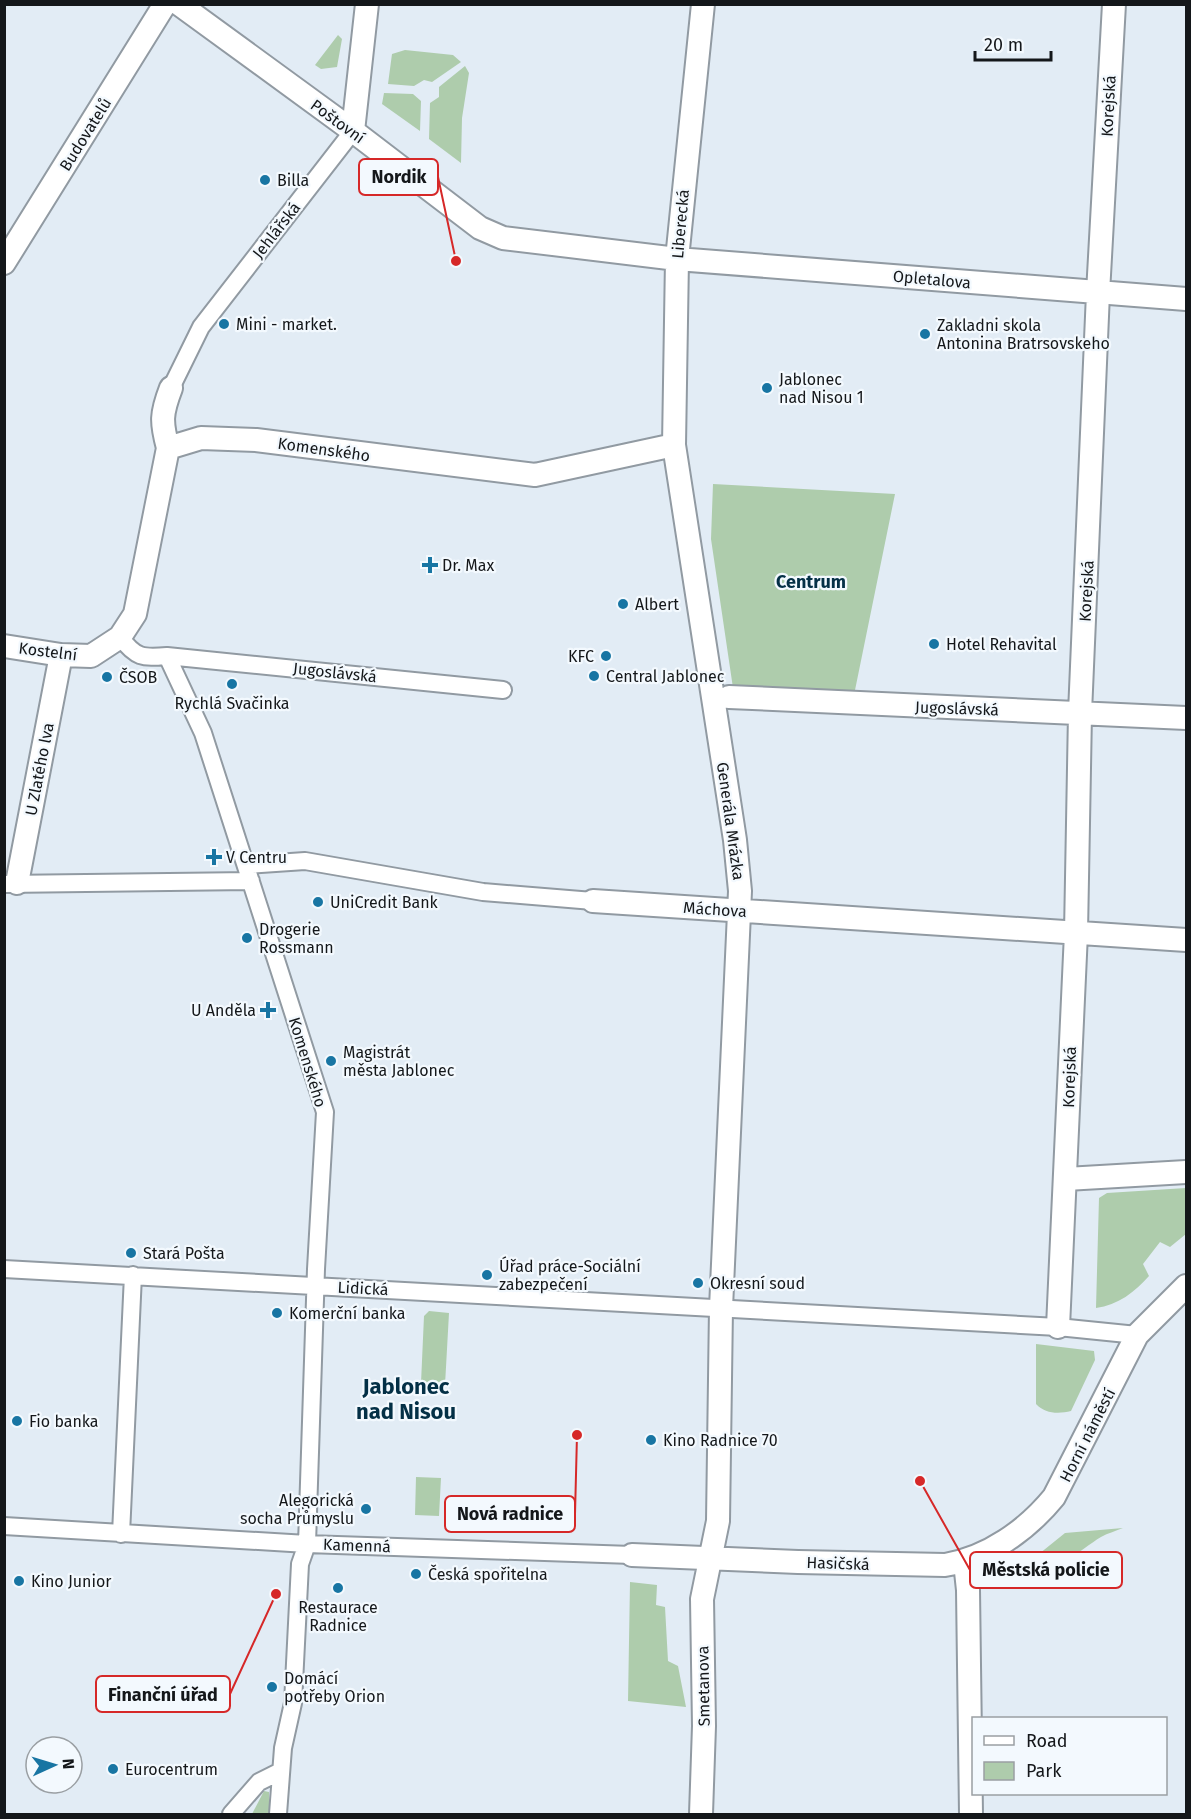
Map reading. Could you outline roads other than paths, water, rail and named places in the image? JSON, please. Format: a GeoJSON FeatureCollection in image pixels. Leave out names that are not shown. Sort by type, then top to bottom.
{"type":"FeatureCollection","features":[{"type":"Feature","properties":{"kind":"street","name":"Budovatelů"},"geometry":{"type":"LineString","coordinates":[[4,263],[165,4]]}},
{"type":"Feature","properties":{"kind":"street","name":"Poštovní"},"geometry":{"type":"LineString","coordinates":[[179,4],[488,231],[503,237],[677,259]]}},
{"type":"Feature","properties":{"kind":"street"},"geometry":{"type":"LineString","coordinates":[[353,131],[367,4]]}},
{"type":"Feature","properties":{"kind":"street","name":"Liberecká"},"geometry":{"type":"LineString","coordinates":[[674,445],[677,259],[703,4]]}},
{"type":"Feature","properties":{"kind":"street","name":"Korejská"},"geometry":{"type":"LineString","coordinates":[[1058,1327],[1076,933],[1080,713],[1098,293],[1114,4]]}},
{"type":"Feature","properties":{"kind":"street","name":"Jehlářská"},"geometry":{"type":"LineString","coordinates":[[168,448],[162,424],[162,412],[171,388],[201,327],[353,131]]}},
{"type":"Feature","properties":{"kind":"street","name":"Opletalova"},"geometry":{"type":"LineString","coordinates":[[677,259],[1186,299]]}},
{"type":"Feature","properties":{"kind":"street","name":"Komenského"},"geometry":{"type":"LineString","coordinates":[[168,448],[201,438],[256,440],[535,476],[674,445]]}},
{"type":"Feature","properties":{"kind":"street","name":"Generála Mrázka"},"geometry":{"type":"LineString","coordinates":[[674,445],[735,840],[740,910],[722,1308]]}},
{"type":"Feature","properties":{"kind":"street"},"geometry":{"type":"LineString","coordinates":[[167,657],[147,658],[133,653],[120,637],[135,614],[168,448]]}},
{"type":"Feature","properties":{"kind":"street","name":"Kostelní"},"geometry":{"type":"LineString","coordinates":[[4,646],[61,655],[91,656],[120,637]]}},
{"type":"Feature","properties":{"kind":"street","name":"U Zlatého lva"},"geometry":{"type":"LineString","coordinates":[[11,883],[61,655]]}},
{"type":"Feature","properties":{"kind":"street","name":"Komenského"},"geometry":{"type":"LineString","coordinates":[[167,657],[203,733],[325,1112],[307,1544],[300,1564],[293,1703],[283,1748],[278,1815]]}},
{"type":"Feature","properties":{"kind":"street","name":"Jugoslávská"},"geometry":{"type":"LineString","coordinates":[[167,657],[503,690]]}},
{"type":"Feature","properties":{"kind":"street","name":"Jugoslávská"},"geometry":{"type":"LineString","coordinates":[[729,697],[1186,718]]}},
{"type":"Feature","properties":{"kind":"street","name":"Máchova"},"geometry":{"type":"LineString","coordinates":[[11,883],[248,873],[305,861],[483,892],[1186,940]]}},
{"type":"Feature","properties":{"kind":"street"},"geometry":{"type":"LineString","coordinates":[[1066,1179],[1186,1172]]}},
{"type":"Feature","properties":{"kind":"street","name":"Lidická"},"geometry":{"type":"LineString","coordinates":[[4,1269],[1058,1327],[1137,1335]]}},
{"type":"Feature","properties":{"kind":"street"},"geometry":{"type":"LineString","coordinates":[[121,1534],[133,1275]]}},
{"type":"Feature","properties":{"kind":"street","name":"Horní náměstí"},"geometry":{"type":"LineString","coordinates":[[965,1562],[989,1551],[1039,1516],[1054,1497],[1137,1335],[1186,1286]]}},
{"type":"Feature","properties":{"kind":"street","name":"Smetanova"},"geometry":{"type":"LineString","coordinates":[[701,1815],[704,1725],[702,1599],[718,1521],[722,1308]]}},
{"type":"Feature","properties":{"kind":"street","name":"Kamenná"},"geometry":{"type":"LineString","coordinates":[[4,1526],[307,1544],[711,1558]]}},
{"type":"Feature","properties":{"kind":"street","name":"Hasičská"},"geometry":{"type":"LineString","coordinates":[[711,1558],[909,1565],[965,1562]]}},
{"type":"Feature","properties":{"kind":"street"},"geometry":{"type":"LineString","coordinates":[[965,1562],[968,1590],[971,1815]]}},
{"type":"Feature","properties":{"kind":"street"},"geometry":{"type":"LineString","coordinates":[[231,1815],[259,1782],[281,1771]]}},
{"type":"Feature","properties":{"kind":"place","name":"Billa"},"geometry":{"type":"Point","coordinates":[265,180]}},
{"type":"Feature","properties":{"kind":"place","name":"Nordik"},"geometry":{"type":"Point","coordinates":[456,261]}},
{"type":"Feature","properties":{"kind":"place","name":"Mini - market."},"geometry":{"type":"Point","coordinates":[224,324]}},
{"type":"Feature","properties":{"kind":"place","name":"Zakladni skola Antonina Bratrsovskeho"},"geometry":{"type":"Point","coordinates":[925,334]}},
{"type":"Feature","properties":{"kind":"place","name":"Jablonec nad Nisou 1"},"geometry":{"type":"Point","coordinates":[767,388]}},
{"type":"Feature","properties":{"kind":"place","name":"Dr. Max"},"geometry":{"type":"Point","coordinates":[430,565]}},
{"type":"Feature","properties":{"kind":"place","name":"Albert"},"geometry":{"type":"Point","coordinates":[623,604]}},
{"type":"Feature","properties":{"kind":"place","name":"Hotel Rehavital"},"geometry":{"type":"Point","coordinates":[934,644]}},
{"type":"Feature","properties":{"kind":"place","name":"KFC"},"geometry":{"type":"Point","coordinates":[606,656]}},
{"type":"Feature","properties":{"kind":"place","name":"Central Jablonec"},"geometry":{"type":"Point","coordinates":[594,676]}},
{"type":"Feature","properties":{"kind":"place","name":"ČSOB"},"geometry":{"type":"Point","coordinates":[107,677]}},
{"type":"Feature","properties":{"kind":"place","name":"Rychlá Svačinka"},"geometry":{"type":"Point","coordinates":[232,684]}},
{"type":"Feature","properties":{"kind":"place","name":"V Centru"},"geometry":{"type":"Point","coordinates":[214,857]}},
{"type":"Feature","properties":{"kind":"place","name":"UniCredit Bank"},"geometry":{"type":"Point","coordinates":[318,902]}},
{"type":"Feature","properties":{"kind":"place","name":"Drogerie Rossmann"},"geometry":{"type":"Point","coordinates":[247,938]}},
{"type":"Feature","properties":{"kind":"place","name":"U Anděla"},"geometry":{"type":"Point","coordinates":[268,1010]}},
{"type":"Feature","properties":{"kind":"place","name":"Magistrát města Jablonec"},"geometry":{"type":"Point","coordinates":[331,1061]}},
{"type":"Feature","properties":{"kind":"place","name":"Stará Pošta"},"geometry":{"type":"Point","coordinates":[131,1253]}},
{"type":"Feature","properties":{"kind":"place","name":"Úřad práce-Sociální zabezpečení"},"geometry":{"type":"Point","coordinates":[487,1275]}},
{"type":"Feature","properties":{"kind":"place","name":"Okresní soud"},"geometry":{"type":"Point","coordinates":[698,1283]}},
{"type":"Feature","properties":{"kind":"place","name":"Komerční banka"},"geometry":{"type":"Point","coordinates":[277,1313]}},
{"type":"Feature","properties":{"kind":"place","name":"Fio banka"},"geometry":{"type":"Point","coordinates":[17,1421]}},
{"type":"Feature","properties":{"kind":"place","name":"Nová radnice"},"geometry":{"type":"Point","coordinates":[577,1435]}},
{"type":"Feature","properties":{"kind":"place","name":"Kino Radnice 70"},"geometry":{"type":"Point","coordinates":[651,1440]}},
{"type":"Feature","properties":{"kind":"place","name":"Městská policie"},"geometry":{"type":"Point","coordinates":[920,1481]}},
{"type":"Feature","properties":{"kind":"place","name":"Alegorická socha Průmyslu"},"geometry":{"type":"Point","coordinates":[366,1509]}},
{"type":"Feature","properties":{"kind":"place","name":"Česká spořitelna"},"geometry":{"type":"Point","coordinates":[416,1574]}},
{"type":"Feature","properties":{"kind":"place","name":"Kino Junior"},"geometry":{"type":"Point","coordinates":[19,1581]}},
{"type":"Feature","properties":{"kind":"place","name":"Restaurace Radnice"},"geometry":{"type":"Point","coordinates":[338,1588]}},
{"type":"Feature","properties":{"kind":"place","name":"Finanční úřad"},"geometry":{"type":"Point","coordinates":[276,1594]}},
{"type":"Feature","properties":{"kind":"place","name":"Domácí potřeby Orion"},"geometry":{"type":"Point","coordinates":[272,1687]}},
{"type":"Feature","properties":{"kind":"place","name":"Eurocentrum"},"geometry":{"type":"Point","coordinates":[113,1769]}},
{"type":"Feature","properties":{"kind":"district","name":"Centrum"},"geometry":{"type":"Point","coordinates":[811,582]}},
{"type":"Feature","properties":{"kind":"district","name":"Jablonec nad Nisou"},"geometry":{"type":"Point","coordinates":[406,1398]}}]}
